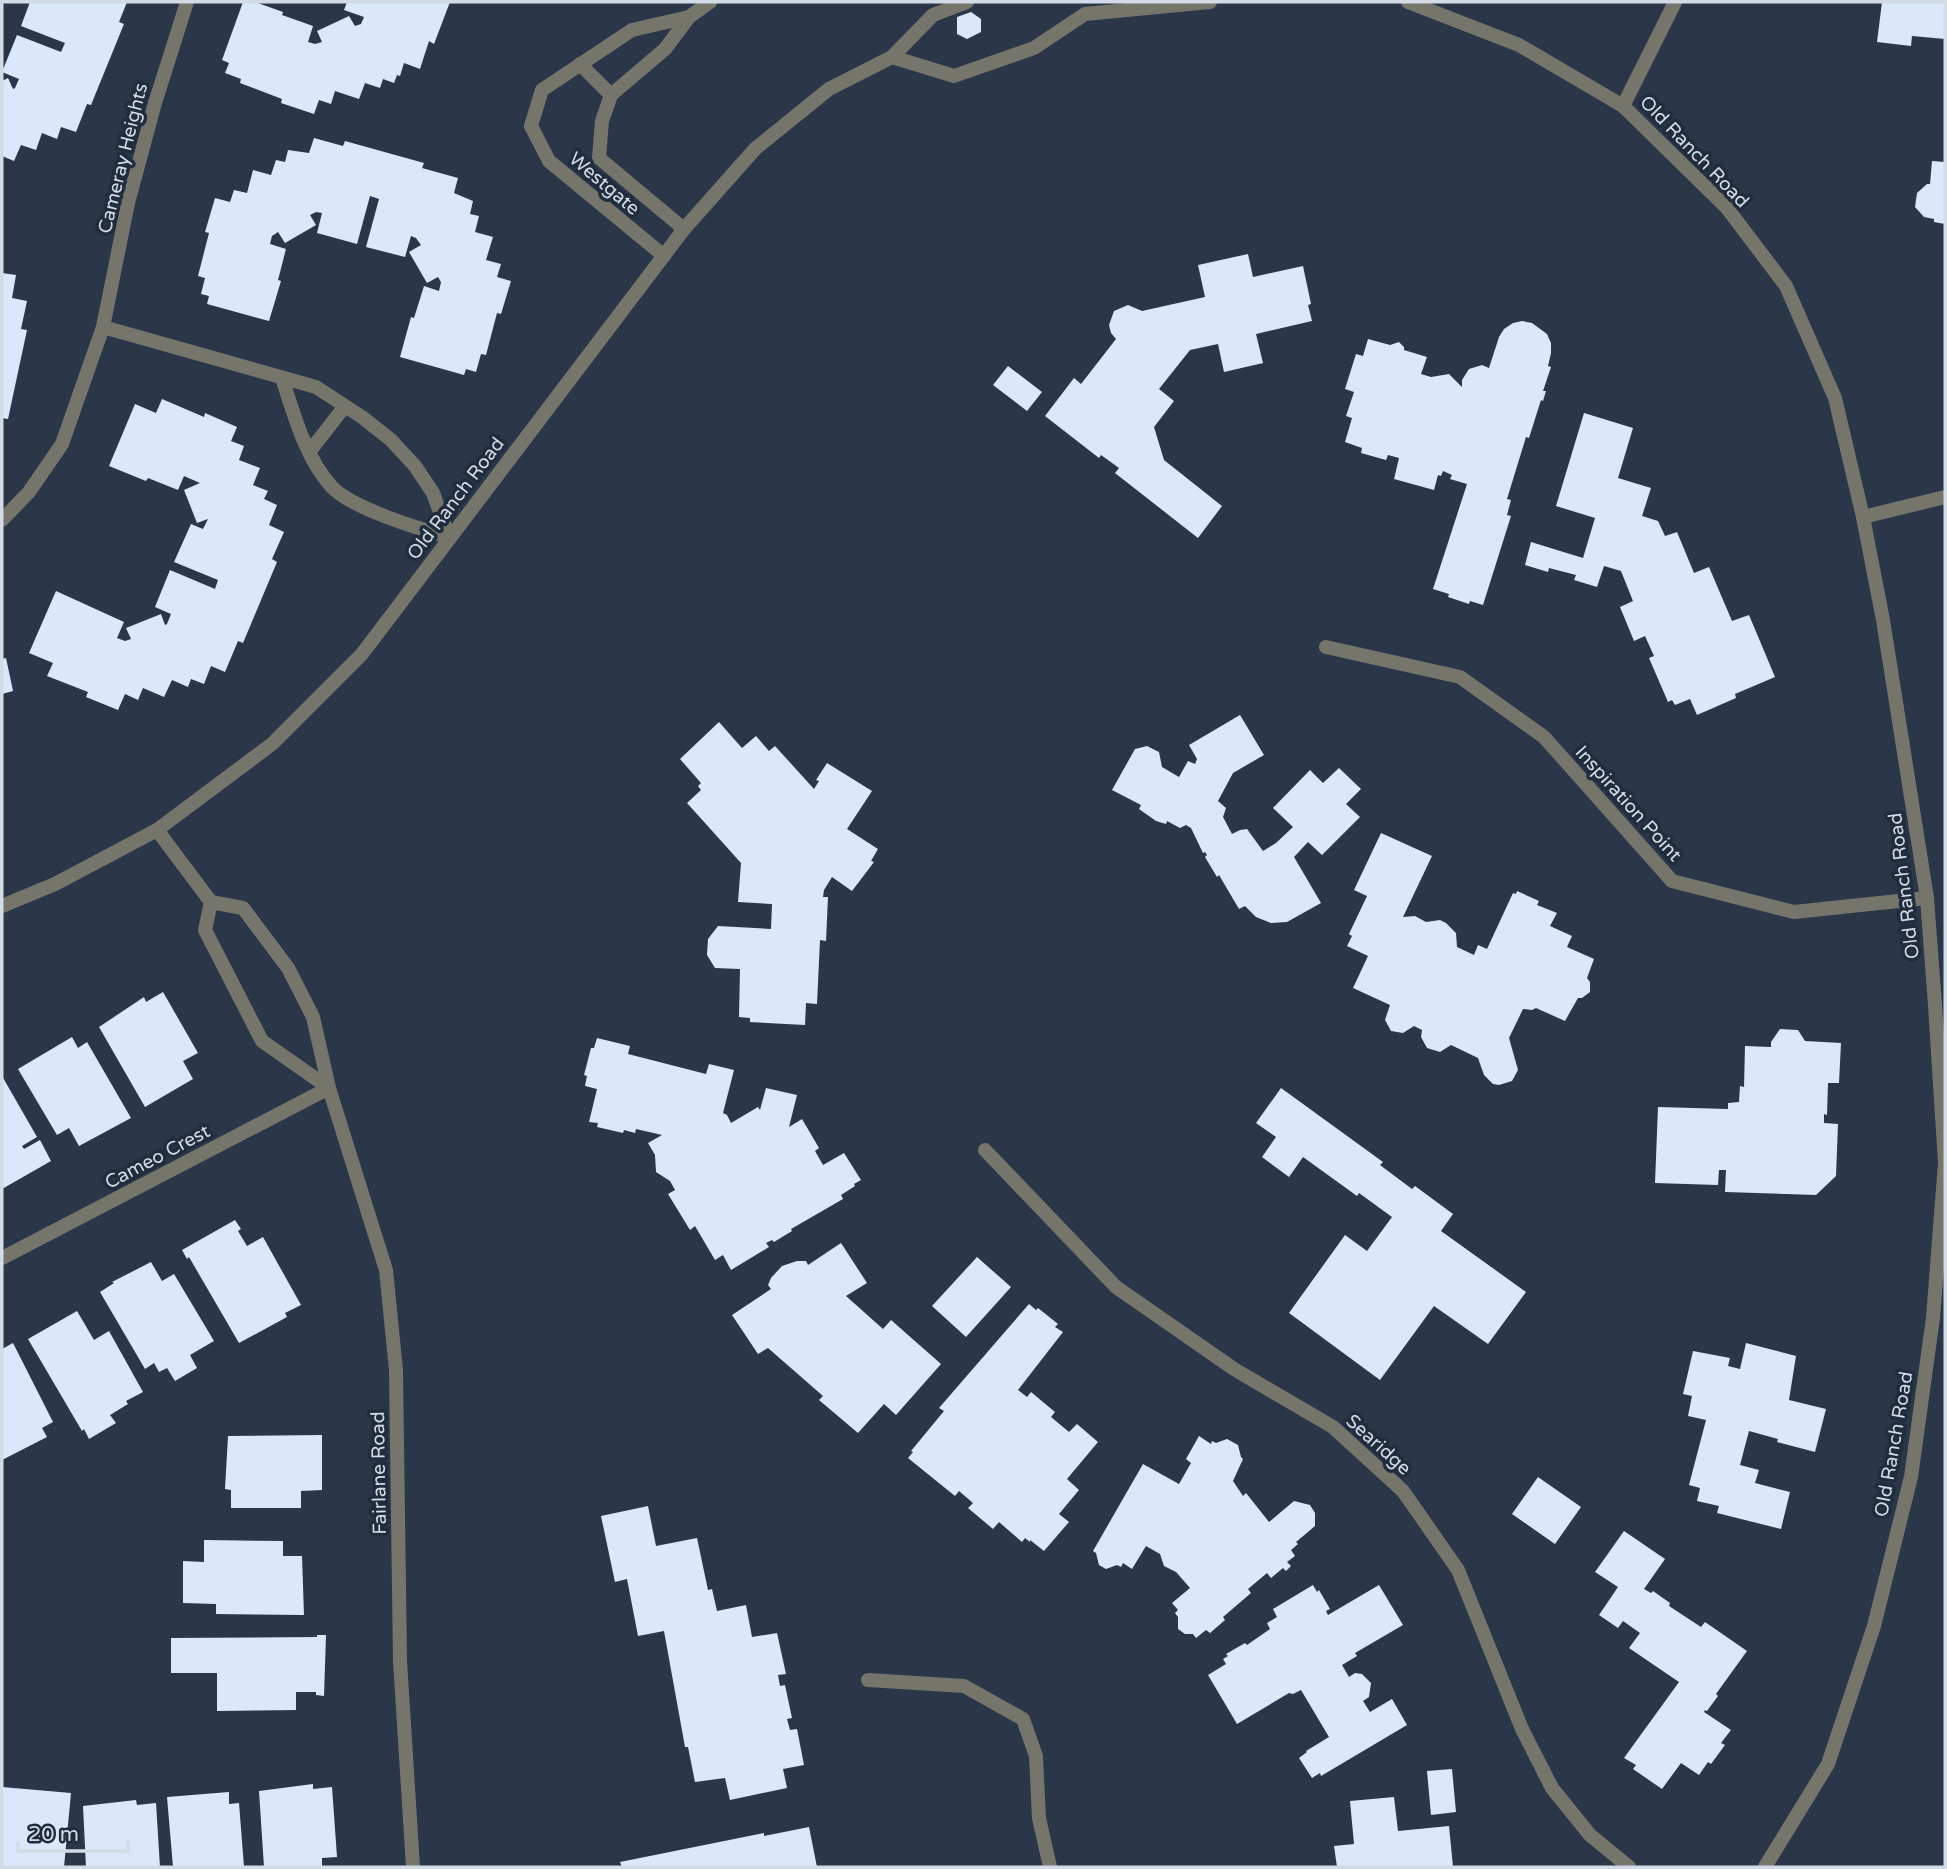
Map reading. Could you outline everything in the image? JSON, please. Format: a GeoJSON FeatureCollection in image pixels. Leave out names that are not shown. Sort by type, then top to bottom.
{"type":"FeatureCollection","features":[{"type":"Feature","properties":{"kind":"street","name":"Cameray Heights"},"geometry":{"type":"LineString","coordinates":[[2,520],[29,492],[62,444],[103,327],[128,203],[155,103],[187,2]]}},
{"type":"Feature","properties":{"kind":"street","name":"Westgate"},"geometry":{"type":"LineString","coordinates":[[684,229],[599,158],[602,121],[611,96],[664,50],[689,16],[709,2]]}},
{"type":"Feature","properties":{"kind":"street","name":"Old Ranch Road"},"geometry":{"type":"LineString","coordinates":[[2,906],[55,884],[157,830],[272,744],[362,654],[684,229],[755,149],[829,89],[892,57],[933,15],[967,2]]}},
{"type":"Feature","properties":{"kind":"street"},"geometry":{"type":"LineString","coordinates":[[892,57],[954,76],[1034,48],[1085,14],[1210,2]]}},
{"type":"Feature","properties":{"kind":"street","name":"Old Ranch Road"},"geometry":{"type":"LineString","coordinates":[[1408,2],[1519,45],[1623,106],[1727,208],[1786,286],[1835,398],[1863,517],[1883,620],[1927,898],[1945,1163],[1933,1318],[1910,1477],[1874,1626],[1828,1764],[1765,1867]]}},
{"type":"Feature","properties":{"kind":"street"},"geometry":{"type":"LineString","coordinates":[[1623,106],[1675,2]]}},
{"type":"Feature","properties":{"kind":"street","name":"Westgate"},"geometry":{"type":"LineString","coordinates":[[664,256],[549,161],[531,125],[542,90],[632,30],[689,16]]}},
{"type":"Feature","properties":{"kind":"street"},"geometry":{"type":"LineString","coordinates":[[580,64],[611,96]]}},
{"type":"Feature","properties":{"kind":"street"},"geometry":{"type":"LineString","coordinates":[[103,327],[316,387],[391,440],[415,466],[433,493],[449,537]]}},
{"type":"Feature","properties":{"kind":"street"},"geometry":{"type":"LineString","coordinates":[[282,378],[296,420],[316,464],[340,495],[417,528],[449,537]]}},
{"type":"Feature","properties":{"kind":"street"},"geometry":{"type":"LineString","coordinates":[[310,451],[345,406]]}},
{"type":"Feature","properties":{"kind":"street"},"geometry":{"type":"LineString","coordinates":[[1863,517],[1945,498]]}},
{"type":"Feature","properties":{"kind":"street","name":"Inspiration Point"},"geometry":{"type":"LineString","coordinates":[[1326,647],[1460,677],[1544,737],[1672,881],[1794,912],[1927,898]]}},
{"type":"Feature","properties":{"kind":"street"},"geometry":{"type":"LineString","coordinates":[[157,830],[211,902],[205,930],[262,1041],[329,1088]]}},
{"type":"Feature","properties":{"kind":"street","name":"Fairlane Road"},"geometry":{"type":"LineString","coordinates":[[211,902],[243,908],[288,968],[313,1017],[329,1088],[386,1270],[396,1370],[400,1661],[413,1867]]}},
{"type":"Feature","properties":{"kind":"street","name":"Cameo Crest"},"geometry":{"type":"LineString","coordinates":[[2,1258],[329,1088]]}},
{"type":"Feature","properties":{"kind":"street","name":"Searidge"},"geometry":{"type":"LineString","coordinates":[[985,1150],[1116,1287],[1234,1368],[1333,1427],[1403,1492],[1458,1570],[1522,1729],[1552,1788],[1590,1835],[1629,1867]]}},
{"type":"Feature","properties":{"kind":"street"},"geometry":{"type":"LineString","coordinates":[[868,1680],[964,1686],[1023,1720],[1036,1756],[1038,1818],[1050,1867]]}},
{"type":"Feature","properties":{"kind":"building"},"geometry":{"type":"Polygon","coordinates":[[[30,2],[127,2],[119,22],[124,24],[91,105],[87,104],[76,132],[61,127],[57,139],[42,133],[36,150],[21,145],[14,161],[2,156],[2,81],[8,78],[13,89],[19,79],[2,72],[17,35],[61,52],[65,43],[21,26],[30,2]]]}},
{"type":"Feature","properties":{"kind":"building"},"geometry":{"type":"Polygon","coordinates":[[[243,2],[255,2],[313,26],[308,42],[315,44],[322,42],[317,31],[349,16],[355,26],[361,24],[364,17],[344,10],[347,2],[450,2],[434,44],[429,41],[420,69],[404,63],[400,76],[397,75],[394,83],[383,79],[380,88],[365,83],[359,99],[335,91],[331,104],[319,100],[314,114],[281,103],[282,99],[240,83],[241,79],[225,73],[229,63],[222,60],[243,2]]]}},
{"type":"Feature","properties":{"kind":"building"},"geometry":{"type":"Polygon","coordinates":[[[1882,2],[1945,2],[1945,39],[1912,36],[1911,46],[1877,42],[1882,2]]]}},
{"type":"Feature","properties":{"kind":"building"},"geometry":{"type":"Polygon","coordinates":[[[971,12],[981,19],[981,32],[967,39],[957,34],[957,17],[971,12]]]}},
{"type":"Feature","properties":{"kind":"building"},"geometry":{"type":"Polygon","coordinates":[[[314,138],[343,146],[345,141],[424,163],[422,168],[458,178],[454,193],[473,201],[470,214],[479,216],[475,232],[493,237],[486,260],[501,264],[497,277],[511,281],[501,314],[497,313],[486,355],[481,354],[476,372],[466,369],[464,375],[400,357],[411,317],[414,318],[424,286],[439,291],[441,282],[438,277],[427,283],[409,252],[421,245],[416,238],[411,236],[405,257],[366,247],[379,199],[370,196],[357,244],[317,233],[322,213],[316,212],[310,215],[316,225],[285,243],[278,232],[272,236],[270,244],[286,249],[278,280],[281,281],[269,321],[207,304],[209,296],[201,294],[205,278],[198,276],[209,233],[205,232],[215,198],[230,202],[234,190],[247,193],[253,170],[271,175],[276,160],[285,162],[288,150],[309,153],[314,138]]]}},
{"type":"Feature","properties":{"kind":"building"},"geometry":{"type":"Polygon","coordinates":[[[1932,161],[1945,162],[1945,224],[1924,217],[1915,207],[1917,193],[1930,184],[1932,161]]]}},
{"type":"Feature","properties":{"kind":"building"},"geometry":{"type":"Polygon","coordinates":[[[1248,254],[1253,277],[1303,266],[1312,321],[1256,334],[1263,363],[1224,372],[1218,344],[1190,350],[1159,389],[1174,401],[1154,427],[1164,460],[1222,506],[1198,538],[1115,473],[1119,468],[1101,455],[1099,458],[1045,416],[1074,378],[1081,384],[1116,339],[1109,325],[1114,311],[1128,305],[1142,311],[1205,297],[1198,265],[1248,254]]]}},
{"type":"Feature","properties":{"kind":"building"},"geometry":{"type":"Polygon","coordinates":[[[2,273],[16,275],[12,298],[27,301],[21,329],[27,330],[8,419],[2,418],[2,273]]]}},
{"type":"Feature","properties":{"kind":"building"},"geometry":{"type":"Polygon","coordinates":[[[1522,321],[1532,323],[1547,334],[1551,343],[1548,366],[1551,367],[1543,391],[1546,391],[1543,401],[1541,400],[1529,438],[1526,437],[1507,499],[1511,500],[1507,515],[1511,516],[1483,605],[1470,601],[1469,604],[1433,589],[1467,484],[1450,479],[1452,475],[1443,471],[1441,476],[1438,475],[1434,490],[1394,479],[1399,458],[1388,455],[1386,460],[1361,453],[1362,448],[1345,442],[1352,418],[1346,416],[1354,392],[1345,389],[1356,354],[1363,356],[1368,339],[1390,345],[1399,342],[1404,350],[1427,357],[1421,374],[1431,377],[1449,374],[1462,387],[1462,380],[1469,369],[1482,365],[1489,368],[1504,329],[1522,321]]]}},
{"type":"Feature","properties":{"kind":"building"},"geometry":{"type":"Polygon","coordinates":[[[1008,366],[1042,392],[1027,411],[993,385],[1008,366]]]}},
{"type":"Feature","properties":{"kind":"building"},"geometry":{"type":"Polygon","coordinates":[[[162,399],[204,417],[205,413],[237,427],[231,441],[244,446],[239,460],[260,468],[253,485],[268,491],[264,499],[277,505],[269,525],[284,532],[272,559],[277,562],[243,643],[238,641],[225,672],[211,666],[204,684],[191,679],[188,687],[172,680],[164,697],[143,688],[138,700],[125,694],[118,710],[86,697],[88,692],[47,676],[53,663],[29,653],[56,591],[124,622],[117,638],[125,641],[131,639],[126,628],[161,614],[165,625],[167,624],[171,614],[155,607],[170,570],[215,589],[218,580],[174,562],[191,524],[203,529],[208,519],[197,523],[184,490],[200,483],[184,476],[178,490],[109,466],[135,404],[156,413],[162,399]]]}},
{"type":"Feature","properties":{"kind":"building"},"geometry":{"type":"Polygon","coordinates":[[[1584,413],[1633,428],[1618,478],[1651,488],[1642,516],[1658,521],[1665,536],[1677,532],[1694,573],[1709,567],[1732,621],[1749,615],[1775,677],[1735,694],[1736,698],[1697,715],[1690,699],[1675,705],[1672,700],[1668,702],[1649,658],[1654,656],[1645,636],[1634,641],[1620,607],[1633,601],[1621,571],[1604,566],[1597,587],[1574,580],[1576,575],[1549,568],[1548,572],[1525,565],[1531,542],[1583,558],[1595,518],[1556,506],[1584,413]]]}},
{"type":"Feature","properties":{"kind":"building"},"geometry":{"type":"Polygon","coordinates":[[[6,658],[13,691],[2,694],[2,659],[6,658]]]}},
{"type":"Feature","properties":{"kind":"building"},"geometry":{"type":"Polygon","coordinates":[[[1240,715],[1264,755],[1233,773],[1218,801],[1226,808],[1223,817],[1232,834],[1247,829],[1263,851],[1276,843],[1293,827],[1273,808],[1310,770],[1323,783],[1339,768],[1361,789],[1346,804],[1360,817],[1322,855],[1308,842],[1294,857],[1321,903],[1287,922],[1271,923],[1256,917],[1245,906],[1239,909],[1205,857],[1207,855],[1203,853],[1191,828],[1186,825],[1180,828],[1167,821],[1166,824],[1156,821],[1139,809],[1141,805],[1112,790],[1135,749],[1147,746],[1159,752],[1162,767],[1179,777],[1188,761],[1195,764],[1197,759],[1189,745],[1240,715]]]}},
{"type":"Feature","properties":{"kind":"building"},"geometry":{"type":"Polygon","coordinates":[[[719,722],[742,748],[756,736],[769,751],[775,746],[814,789],[819,781],[816,780],[827,763],[872,791],[847,829],[878,849],[871,861],[874,862],[852,891],[832,877],[824,890],[823,897],[828,897],[826,941],[820,940],[817,1004],[806,1003],[805,1025],[750,1022],[750,1018],[739,1017],[740,969],[715,968],[707,955],[708,939],[718,926],[771,929],[772,904],[738,902],[741,863],[687,803],[701,790],[698,786],[701,783],[680,759],[719,722]]]}},
{"type":"Feature","properties":{"kind":"building"},"geometry":{"type":"Polygon","coordinates":[[[1381,833],[1432,856],[1403,917],[1415,916],[1426,922],[1440,920],[1446,923],[1456,933],[1457,947],[1474,955],[1478,945],[1487,949],[1513,893],[1516,894],[1517,891],[1539,901],[1537,905],[1557,913],[1550,926],[1572,936],[1567,947],[1594,959],[1587,978],[1590,992],[1578,998],[1565,1021],[1536,1008],[1523,1009],[1509,1038],[1518,1070],[1512,1081],[1493,1084],[1484,1075],[1478,1058],[1451,1045],[1440,1052],[1427,1048],[1421,1037],[1422,1030],[1414,1026],[1403,1033],[1391,1031],[1385,1020],[1390,1005],[1353,988],[1368,956],[1347,946],[1352,936],[1349,934],[1367,896],[1354,890],[1381,833]]]}},
{"type":"Feature","properties":{"kind":"building"},"geometry":{"type":"Polygon","coordinates":[[[163,992],[198,1053],[183,1061],[193,1079],[145,1107],[99,1027],[144,997],[146,1002],[163,992]]]}},
{"type":"Feature","properties":{"kind":"building"},"geometry":{"type":"Polygon","coordinates":[[[1780,1029],[1798,1030],[1805,1041],[1841,1043],[1839,1083],[1828,1083],[1827,1115],[1824,1114],[1824,1123],[1838,1124],[1836,1176],[1816,1195],[1725,1192],[1726,1170],[1719,1170],[1718,1185],[1655,1183],[1658,1107],[1728,1109],[1728,1103],[1739,1102],[1740,1086],[1744,1087],[1745,1046],[1771,1047],[1771,1042],[1780,1029]]]}},
{"type":"Feature","properties":{"kind":"building"},"geometry":{"type":"Polygon","coordinates":[[[72,1037],[78,1048],[87,1042],[131,1118],[79,1146],[69,1128],[57,1135],[18,1069],[72,1037]]]}},
{"type":"Feature","properties":{"kind":"building"},"geometry":{"type":"Polygon","coordinates":[[[597,1038],[630,1046],[628,1054],[706,1074],[709,1064],[734,1070],[723,1113],[731,1123],[758,1107],[760,1110],[766,1088],[797,1095],[789,1127],[802,1119],[819,1148],[815,1151],[823,1165],[844,1153],[861,1180],[841,1195],[843,1199],[774,1242],[772,1240],[766,1243],[769,1247],[731,1270],[723,1255],[715,1260],[695,1226],[690,1230],[668,1194],[675,1190],[670,1181],[656,1172],[655,1155],[648,1143],[662,1135],[636,1129],[635,1133],[624,1130],[623,1133],[597,1127],[598,1123],[589,1122],[597,1089],[585,1086],[587,1076],[584,1075],[591,1048],[594,1048],[597,1038]]]}},
{"type":"Feature","properties":{"kind":"building"},"geometry":{"type":"Polygon","coordinates":[[[2,1076],[37,1137],[22,1146],[24,1149],[40,1140],[51,1161],[2,1189],[2,1076]]]}},
{"type":"Feature","properties":{"kind":"building"},"geometry":{"type":"Polygon","coordinates":[[[1281,1088],[1383,1162],[1380,1165],[1412,1189],[1415,1186],[1453,1214],[1441,1231],[1526,1292],[1488,1344],[1434,1306],[1380,1380],[1289,1313],[1345,1235],[1367,1251],[1392,1217],[1359,1193],[1357,1196],[1303,1157],[1289,1177],[1262,1157],[1276,1137],[1256,1123],[1281,1088]]]}},
{"type":"Feature","properties":{"kind":"building"},"geometry":{"type":"Polygon","coordinates":[[[235,1220],[247,1246],[263,1237],[301,1305],[285,1313],[287,1317],[239,1343],[189,1257],[187,1259],[182,1250],[235,1220]]]}},
{"type":"Feature","properties":{"kind":"building"},"geometry":{"type":"Polygon","coordinates":[[[841,1243],[867,1283],[846,1296],[883,1329],[891,1320],[941,1364],[896,1415],[884,1404],[858,1433],[819,1400],[823,1396],[768,1348],[758,1354],[732,1315],[771,1289],[768,1285],[771,1278],[782,1266],[797,1261],[806,1261],[808,1265],[841,1243]]]}},
{"type":"Feature","properties":{"kind":"building"},"geometry":{"type":"Polygon","coordinates":[[[977,1257],[1011,1287],[966,1337],[932,1306],[977,1257]]]}},
{"type":"Feature","properties":{"kind":"building"},"geometry":{"type":"Polygon","coordinates":[[[151,1262],[162,1281],[174,1274],[214,1341],[190,1355],[197,1368],[175,1381],[167,1368],[159,1372],[154,1363],[145,1369],[100,1292],[114,1283],[112,1282],[151,1262]]]}},
{"type":"Feature","properties":{"kind":"building"},"geometry":{"type":"Polygon","coordinates":[[[1029,1304],[1058,1324],[1055,1327],[1063,1332],[1018,1390],[1027,1397],[1031,1392],[1055,1412],[1051,1417],[1069,1432],[1077,1424],[1098,1442],[1067,1479],[1079,1490],[1059,1514],[1069,1522],[1044,1551],[1030,1540],[1025,1538],[1022,1542],[999,1522],[993,1529],[968,1508],[973,1503],[959,1491],[955,1496],[908,1458],[944,1411],[939,1408],[1029,1304]]]}},
{"type":"Feature","properties":{"kind":"building"},"geometry":{"type":"Polygon","coordinates":[[[77,1311],[94,1340],[109,1331],[143,1392],[126,1401],[128,1404],[110,1415],[116,1423],[89,1439],[28,1339],[77,1311]]]}},
{"type":"Feature","properties":{"kind":"building"},"geometry":{"type":"Polygon","coordinates":[[[13,1343],[53,1422],[42,1428],[47,1437],[2,1460],[2,1349],[13,1343]]]}},
{"type":"Feature","properties":{"kind":"building"},"geometry":{"type":"Polygon","coordinates":[[[1746,1343],[1796,1356],[1789,1400],[1826,1409],[1815,1452],[1749,1431],[1740,1465],[1759,1470],[1755,1483],[1790,1492],[1781,1529],[1717,1513],[1719,1506],[1697,1501],[1700,1488],[1689,1485],[1706,1420],[1688,1416],[1692,1396],[1683,1394],[1693,1351],[1730,1358],[1728,1366],[1740,1369],[1746,1343]]]}},
{"type":"Feature","properties":{"kind":"building"},"geometry":{"type":"Polygon","coordinates":[[[322,1435],[322,1490],[301,1491],[301,1508],[231,1508],[231,1490],[225,1489],[228,1436],[322,1435]]]}},
{"type":"Feature","properties":{"kind":"building"},"geometry":{"type":"Polygon","coordinates":[[[1199,1436],[1211,1444],[1212,1441],[1216,1443],[1227,1439],[1238,1445],[1243,1459],[1233,1481],[1243,1496],[1246,1493],[1269,1522],[1294,1501],[1310,1505],[1315,1513],[1315,1526],[1296,1542],[1298,1544],[1291,1550],[1295,1556],[1287,1562],[1291,1566],[1286,1571],[1283,1568],[1271,1578],[1267,1573],[1248,1589],[1251,1593],[1223,1617],[1225,1620],[1210,1633],[1206,1630],[1196,1638],[1193,1634],[1185,1634],[1178,1629],[1178,1617],[1175,1613],[1178,1610],[1172,1603],[1190,1588],[1176,1572],[1164,1566],[1160,1554],[1146,1546],[1132,1569],[1123,1563],[1121,1567],[1117,1565],[1106,1569],[1099,1565],[1093,1551],[1143,1464],[1179,1484],[1191,1463],[1186,1459],[1199,1436]]]}},
{"type":"Feature","properties":{"kind":"building"},"geometry":{"type":"Polygon","coordinates":[[[1538,1477],[1581,1507],[1555,1544],[1512,1514],[1538,1477]]]}},
{"type":"Feature","properties":{"kind":"building"},"geometry":{"type":"Polygon","coordinates":[[[648,1506],[656,1546],[697,1538],[708,1590],[712,1589],[717,1611],[746,1605],[752,1637],[777,1633],[786,1674],[778,1675],[780,1686],[785,1685],[792,1718],[787,1719],[790,1730],[797,1729],[804,1765],[783,1769],[787,1788],[730,1800],[725,1778],[695,1782],[688,1747],[685,1747],[664,1631],[638,1636],[627,1579],[615,1582],[601,1516],[648,1506]]]}},
{"type":"Feature","properties":{"kind":"building"},"geometry":{"type":"Polygon","coordinates":[[[1624,1531],[1665,1559],[1644,1589],[1651,1593],[1653,1591],[1670,1603],[1669,1606],[1701,1627],[1705,1622],[1747,1651],[1716,1694],[1718,1696],[1704,1712],[1731,1730],[1721,1743],[1725,1745],[1699,1775],[1681,1763],[1662,1789],[1633,1769],[1636,1765],[1624,1758],[1679,1682],[1629,1648],[1640,1633],[1623,1621],[1618,1628],[1599,1615],[1618,1587],[1595,1572],[1624,1531]]]}},
{"type":"Feature","properties":{"kind":"building"},"geometry":{"type":"Polygon","coordinates":[[[204,1540],[283,1541],[283,1556],[302,1556],[304,1615],[216,1614],[216,1604],[183,1603],[183,1561],[204,1562],[204,1540]]]}},
{"type":"Feature","properties":{"kind":"building"},"geometry":{"type":"Polygon","coordinates":[[[1313,1585],[1330,1609],[1326,1611],[1328,1615],[1379,1585],[1403,1625],[1355,1653],[1357,1656],[1342,1665],[1349,1677],[1355,1673],[1362,1674],[1371,1683],[1369,1697],[1363,1701],[1370,1712],[1392,1699],[1407,1725],[1321,1776],[1320,1773],[1312,1778],[1299,1758],[1329,1737],[1301,1690],[1289,1693],[1237,1724],[1208,1675],[1226,1664],[1223,1659],[1228,1656],[1226,1654],[1245,1643],[1247,1645],[1270,1629],[1267,1623],[1277,1617],[1273,1609],[1313,1585]]]}},
{"type":"Feature","properties":{"kind":"building"},"geometry":{"type":"Polygon","coordinates":[[[326,1635],[324,1696],[316,1695],[316,1692],[296,1692],[296,1710],[217,1711],[217,1673],[171,1673],[171,1638],[326,1635]]]}},
{"type":"Feature","properties":{"kind":"building"},"geometry":{"type":"Polygon","coordinates":[[[1452,1769],[1456,1812],[1431,1815],[1427,1771],[1452,1769]]]}},
{"type":"Feature","properties":{"kind":"building"},"geometry":{"type":"Polygon","coordinates":[[[313,1784],[313,1789],[332,1787],[337,1857],[322,1858],[322,1867],[264,1867],[259,1791],[313,1784]]]}},
{"type":"Feature","properties":{"kind":"building"},"geometry":{"type":"Polygon","coordinates":[[[2,1787],[71,1793],[64,1867],[2,1867],[2,1787]]]}},
{"type":"Feature","properties":{"kind":"building"},"geometry":{"type":"Polygon","coordinates":[[[229,1792],[229,1804],[239,1803],[244,1867],[173,1867],[167,1797],[229,1792]]]}},
{"type":"Feature","properties":{"kind":"building"},"geometry":{"type":"Polygon","coordinates":[[[1394,1797],[1398,1831],[1449,1826],[1453,1867],[1337,1867],[1334,1846],[1354,1844],[1350,1801],[1394,1797]]]}},
{"type":"Feature","properties":{"kind":"building"},"geometry":{"type":"Polygon","coordinates":[[[136,1800],[137,1805],[156,1803],[160,1867],[86,1867],[83,1806],[136,1800]]]}},
{"type":"Feature","properties":{"kind":"building"},"geometry":{"type":"Polygon","coordinates":[[[809,1827],[817,1867],[622,1867],[620,1862],[764,1833],[764,1836],[809,1827]]]}}]}
